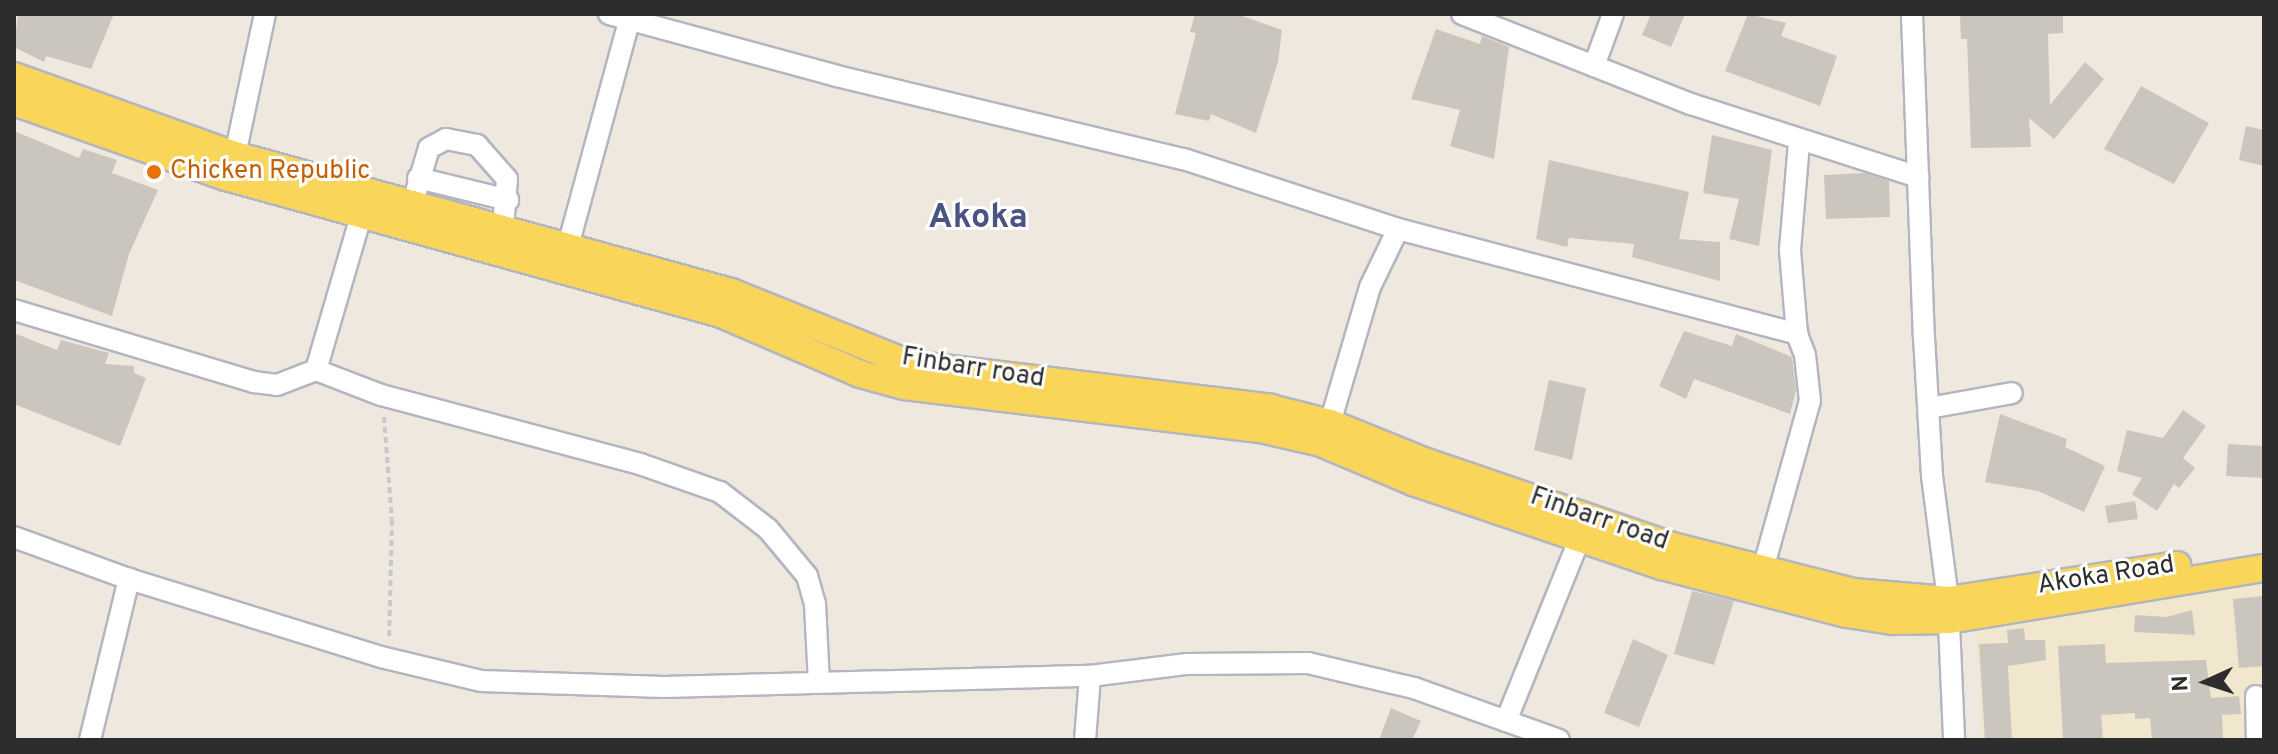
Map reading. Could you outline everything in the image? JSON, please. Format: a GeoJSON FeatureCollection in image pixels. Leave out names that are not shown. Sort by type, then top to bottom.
{"type":"FeatureCollection","features":[{"type":"Feature","properties":{"kind":"main road","name":"Finbarr road"},"geometry":{"type":"LineString","coordinates":[[14,76],[74,112],[226,177],[721,314],[860,374],[904,386],[1265,430],[1321,443],[1413,482],[1720,583],[1895,610]]}},
{"type":"Feature","properties":{"kind":"main road","name":"Finbarr road"},"geometry":{"type":"LineString","coordinates":[[14,102],[74,112],[503,227],[731,292],[910,364],[1271,408],[1330,423],[1424,461],[1654,540],[1763,569],[1895,610]]}},
{"type":"Feature","properties":{"kind":"main road","name":"Akoka Road"},"geometry":{"type":"LineString","coordinates":[[1948,610],[2264,552]]}},
{"type":"Feature","properties":{"kind":"main road"},"geometry":{"type":"LineString","coordinates":[[1895,610],[1948,610],[2264,568]]}},
{"type":"Feature","properties":{"kind":"street"},"geometry":{"type":"LineString","coordinates":[[235,155],[265,14]]}},
{"type":"Feature","properties":{"kind":"street"},"geometry":{"type":"LineString","coordinates":[[609,14],[1184,159],[1398,229],[1797,334]]}},
{"type":"Feature","properties":{"kind":"street"},"geometry":{"type":"LineString","coordinates":[[1462,14],[1799,142],[1919,177]]}},
{"type":"Feature","properties":{"kind":"street"},"geometry":{"type":"LineString","coordinates":[[1594,66],[1613,14]]}},
{"type":"Feature","properties":{"kind":"street"},"geometry":{"type":"LineString","coordinates":[[1912,14],[1929,408],[1948,610],[1954,740]]}},
{"type":"Feature","properties":{"kind":"street"},"geometry":{"type":"LineString","coordinates":[[568,246],[630,17]]}},
{"type":"Feature","properties":{"kind":"street"},"geometry":{"type":"LineString","coordinates":[[412,205],[429,148],[446,139],[477,145],[507,179],[508,200],[503,227]]}},
{"type":"Feature","properties":{"kind":"street"},"geometry":{"type":"LineString","coordinates":[[1763,569],[1810,401],[1805,355],[1797,334],[1790,250],[1799,142]]}},
{"type":"Feature","properties":{"kind":"street"},"geometry":{"type":"LineString","coordinates":[[418,178],[508,200]]}},
{"type":"Feature","properties":{"kind":"street"},"geometry":{"type":"LineString","coordinates":[[316,370],[361,216]]}},
{"type":"Feature","properties":{"kind":"street"},"geometry":{"type":"LineString","coordinates":[[1330,423],[1370,287],[1398,229]]}},
{"type":"Feature","properties":{"kind":"street"},"geometry":{"type":"LineString","coordinates":[[14,310],[254,382],[277,385],[316,370],[381,395],[640,464],[720,492],[768,529],[807,576],[815,604],[819,682]]}},
{"type":"Feature","properties":{"kind":"street"},"geometry":{"type":"LineString","coordinates":[[1929,408],[2012,393]]}},
{"type":"Feature","properties":{"kind":"street"},"geometry":{"type":"LineString","coordinates":[[14,537],[129,579],[381,657],[481,681],[567,687],[819,682],[1090,676],[1187,664],[1308,663],[1414,688],[1559,740]]}},
{"type":"Feature","properties":{"kind":"street"},"geometry":{"type":"LineString","coordinates":[[1506,721],[1580,538]]}},
{"type":"Feature","properties":{"kind":"street"},"geometry":{"type":"LineString","coordinates":[[90,740],[129,579]]}},
{"type":"Feature","properties":{"kind":"street"},"geometry":{"type":"LineString","coordinates":[[1085,740],[1090,676]]}},
{"type":"Feature","properties":{"kind":"street"},"geometry":{"type":"LineString","coordinates":[[2256,696],[2257,740]]}},
{"type":"Feature","properties":{"kind":"path"},"geometry":{"type":"LineString","coordinates":[[381,395],[392,520],[393,621],[381,657]]}},
{"type":"Feature","properties":{"kind":"shaded area"},"geometry":{"type":"Polygon","coordinates":[[[2264,579],[2264,740],[1982,740],[1976,626],[2264,579]]]}},
{"type":"Feature","properties":{"kind":"building"},"geometry":{"type":"Polygon","coordinates":[[[18,14],[114,14],[91,69],[46,56],[44,62],[14,47],[18,14]]]}},
{"type":"Feature","properties":{"kind":"building"},"geometry":{"type":"Polygon","coordinates":[[[1195,14],[1237,14],[1282,30],[1278,62],[1256,133],[1211,114],[1209,121],[1175,114],[1196,33],[1190,32],[1195,14]]]}},
{"type":"Feature","properties":{"kind":"building"},"geometry":{"type":"Polygon","coordinates":[[[1651,14],[1685,14],[1671,47],[1642,35],[1651,14]]]}},
{"type":"Feature","properties":{"kind":"building"},"geometry":{"type":"Polygon","coordinates":[[[1748,14],[1786,23],[1781,36],[1837,56],[1820,106],[1725,71],[1748,14]]]}},
{"type":"Feature","properties":{"kind":"building"},"geometry":{"type":"Polygon","coordinates":[[[1960,14],[2063,14],[2063,33],[2048,34],[2050,105],[2085,62],[2104,79],[2054,139],[2029,118],[2031,147],[1971,148],[1967,39],[1961,39],[1960,14]]]}},
{"type":"Feature","properties":{"kind":"building"},"geometry":{"type":"Polygon","coordinates":[[[1436,29],[1480,44],[1482,36],[1509,47],[1494,159],[1450,146],[1460,110],[1411,99],[1436,29]]]}},
{"type":"Feature","properties":{"kind":"building"},"geometry":{"type":"Polygon","coordinates":[[[2141,86],[2209,123],[2174,184],[2104,149],[2141,86]]]}},
{"type":"Feature","properties":{"kind":"building"},"geometry":{"type":"Polygon","coordinates":[[[2246,126],[2264,130],[2264,166],[2239,160],[2246,126]]]}},
{"type":"Feature","properties":{"kind":"building"},"geometry":{"type":"Polygon","coordinates":[[[14,131],[79,158],[83,149],[117,160],[112,173],[158,190],[129,254],[112,316],[14,280],[14,131]]]}},
{"type":"Feature","properties":{"kind":"building"},"geometry":{"type":"Polygon","coordinates":[[[1712,135],[1772,150],[1759,246],[1729,239],[1739,199],[1703,193],[1712,135]]]}},
{"type":"Feature","properties":{"kind":"building"},"geometry":{"type":"Polygon","coordinates":[[[1549,160],[1689,192],[1679,239],[1720,242],[1720,281],[1632,257],[1634,244],[1569,238],[1567,247],[1536,239],[1549,160]]]}},
{"type":"Feature","properties":{"kind":"building"},"geometry":{"type":"Polygon","coordinates":[[[1865,173],[1889,181],[1890,217],[1826,219],[1824,175],[1865,173]]]}},
{"type":"Feature","properties":{"kind":"building"},"geometry":{"type":"Polygon","coordinates":[[[1684,331],[1732,346],[1736,334],[1792,357],[1796,390],[1790,414],[1694,379],[1686,399],[1659,386],[1684,331]]]}},
{"type":"Feature","properties":{"kind":"building"},"geometry":{"type":"Polygon","coordinates":[[[14,333],[57,350],[61,340],[109,353],[105,364],[134,366],[134,373],[146,378],[120,446],[14,404],[14,333]]]}},
{"type":"Feature","properties":{"kind":"building"},"geometry":{"type":"Polygon","coordinates":[[[1549,380],[1586,388],[1572,460],[1534,450],[1549,380]]]}},
{"type":"Feature","properties":{"kind":"building"},"geometry":{"type":"Polygon","coordinates":[[[2183,410],[2206,426],[2183,458],[2195,468],[2179,488],[2174,484],[2157,511],[2132,494],[2142,478],[2117,471],[2127,430],[2163,438],[2183,410]]]}},
{"type":"Feature","properties":{"kind":"building"},"geometry":{"type":"Polygon","coordinates":[[[2000,414],[2067,439],[2065,447],[2105,466],[2084,512],[2038,491],[1985,482],[2000,414]]]}},
{"type":"Feature","properties":{"kind":"building"},"geometry":{"type":"Polygon","coordinates":[[[2228,444],[2264,446],[2264,478],[2226,476],[2228,444]]]}},
{"type":"Feature","properties":{"kind":"building"},"geometry":{"type":"Polygon","coordinates":[[[2135,501],[2138,519],[2108,523],[2105,506],[2135,501]]]}},
{"type":"Feature","properties":{"kind":"building"},"geometry":{"type":"Polygon","coordinates":[[[1692,591],[1734,601],[1714,665],[1674,654],[1692,591]]]}},
{"type":"Feature","properties":{"kind":"building"},"geometry":{"type":"Polygon","coordinates":[[[2264,596],[2264,666],[2239,668],[2233,599],[2264,596]]]}},
{"type":"Feature","properties":{"kind":"building"},"geometry":{"type":"Polygon","coordinates":[[[2192,610],[2195,635],[2134,632],[2135,615],[2167,617],[2192,610]]]}},
{"type":"Feature","properties":{"kind":"building"},"geometry":{"type":"Polygon","coordinates":[[[2024,628],[2025,640],[2045,640],[2046,660],[2008,666],[2012,740],[1985,740],[1979,644],[2008,643],[2007,630],[2024,628]]]}},
{"type":"Feature","properties":{"kind":"building"},"geometry":{"type":"Polygon","coordinates":[[[1633,639],[1668,655],[1639,727],[1604,713],[1633,639]]]}},
{"type":"Feature","properties":{"kind":"building"},"geometry":{"type":"Polygon","coordinates":[[[2105,644],[2106,663],[2206,660],[2211,698],[2239,696],[2241,714],[2222,715],[2223,740],[2152,740],[2150,718],[2135,719],[2135,713],[2101,715],[2103,740],[2063,740],[2058,646],[2105,644]]]}},
{"type":"Feature","properties":{"kind":"building"},"geometry":{"type":"Polygon","coordinates":[[[1391,708],[1421,721],[1412,740],[1379,740],[1391,708]]]}},
{"type":"Feature","properties":{"kind":"place","name":"Chicken Republic"},"geometry":{"type":"Point","coordinates":[154,172]}},
{"type":"Feature","properties":{"kind":"district","name":"Akoka"},"geometry":{"type":"Point","coordinates":[978,219]}}]}
